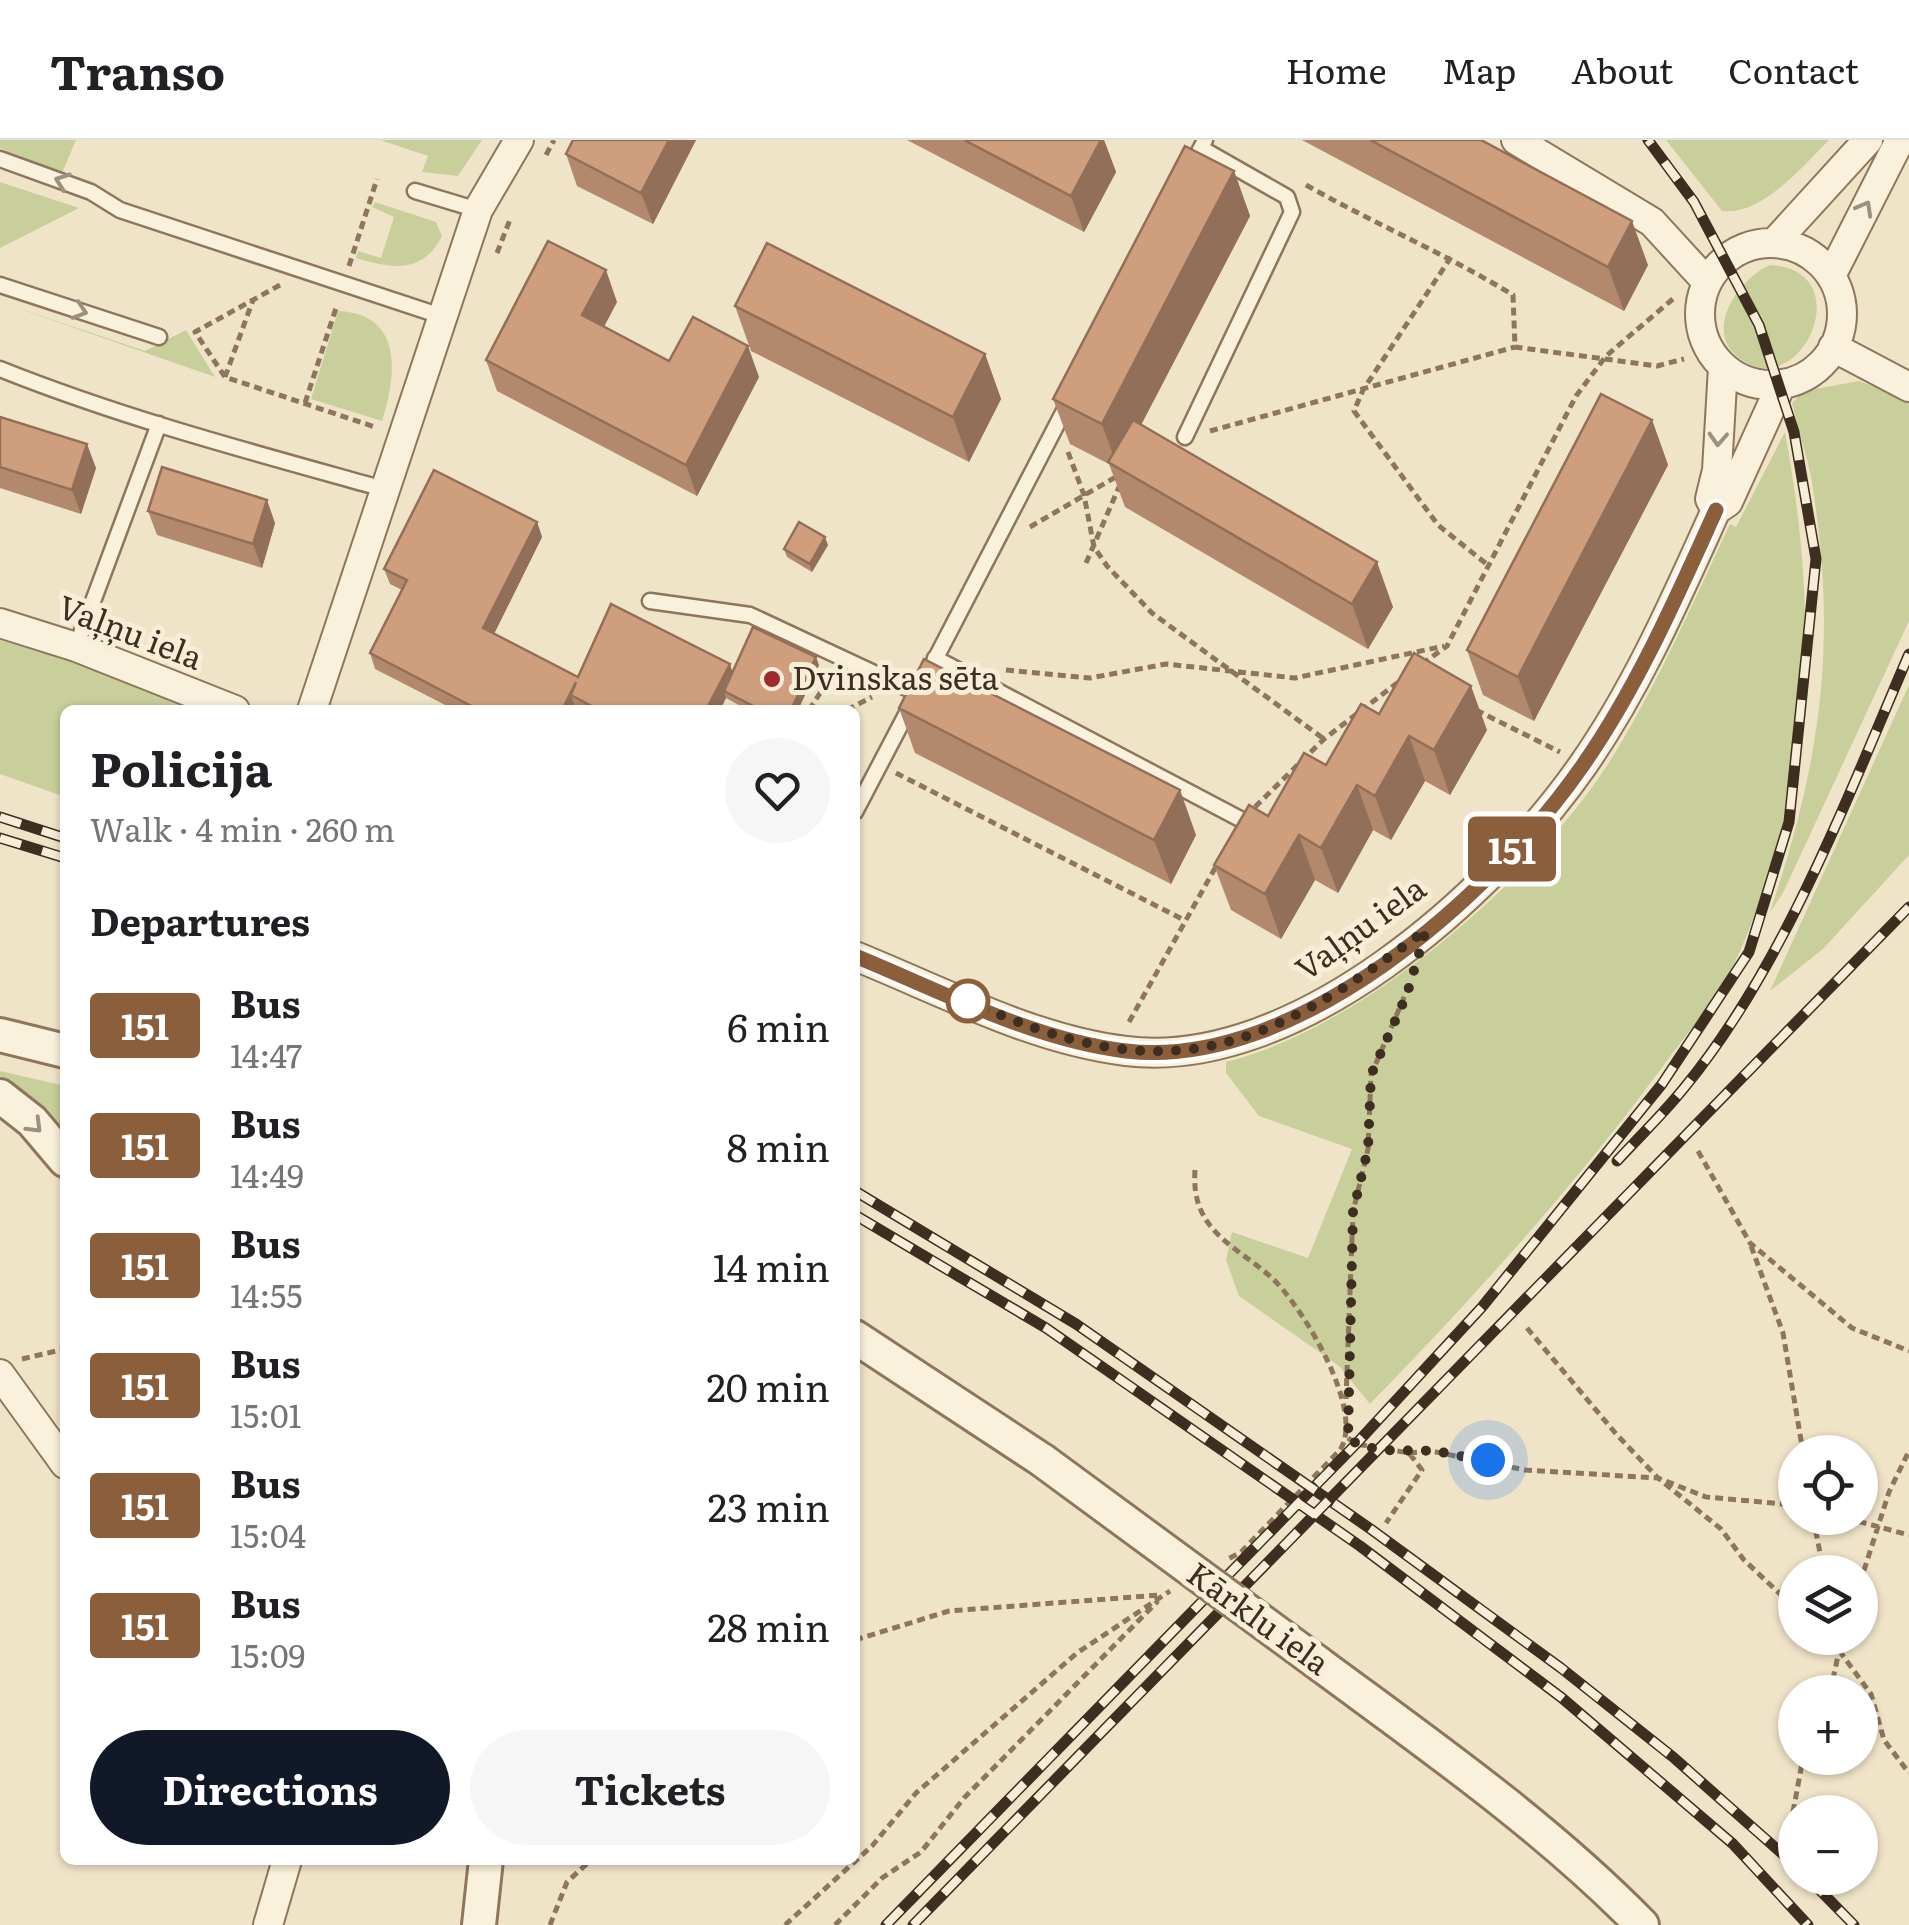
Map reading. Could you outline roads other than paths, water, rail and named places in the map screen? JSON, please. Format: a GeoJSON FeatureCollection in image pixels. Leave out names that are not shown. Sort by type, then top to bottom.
{"type":"FeatureCollection","features":[{"type":"Feature","properties":{"kind":"street"},"geometry":{"type":"LineString","coordinates":[[313,705],[478,210],[518,140]]}},
{"type":"Feature","properties":{"kind":"street"},"geometry":{"type":"LineString","coordinates":[[1516,140],[1652,222],[1707,282]]}},
{"type":"Feature","properties":{"kind":"street"},"geometry":{"type":"LineString","coordinates":[[1774,243],[1868,140]]}},
{"type":"Feature","properties":{"kind":"street"},"geometry":{"type":"LineString","coordinates":[[1831,276],[1900,140]]}},
{"type":"Feature","properties":{"kind":"street"},"geometry":{"type":"LineString","coordinates":[[1774,243],[1797,248],[1816,259],[1831,276],[1840,299],[1842,324],[1821,366],[1781,385],[1750,382],[1722,367],[1708,348],[1701,327],[1707,282],[1741,250],[1774,243]]}},
{"type":"Feature","properties":{"kind":"street"},"geometry":{"type":"LineString","coordinates":[[1833,347],[1909,387]]}},
{"type":"Feature","properties":{"kind":"street"},"geometry":{"type":"LineString","coordinates":[[1722,367],[1716,470],[1710,499],[1716,510],[1728,502],[1781,385]]}},
{"type":"Feature","properties":{"kind":"street","name":"Vaļņu iela"},"geometry":{"type":"LineString","coordinates":[[860,958],[1063,1037],[1126,1051],[1215,1046],[1308,1012],[1426,930],[1502,860],[1582,766],[1676,600],[1716,510]]}},
{"type":"Feature","properties":{"kind":"street","name":"Vaļņu iela"},"geometry":{"type":"LineString","coordinates":[[0,623],[222,705]]}},
{"type":"Feature","properties":{"kind":"street"},"geometry":{"type":"LineString","coordinates":[[0,1035],[60,1050]]}},
{"type":"Feature","properties":{"kind":"street"},"geometry":{"type":"LineString","coordinates":[[0,1096],[32,1121],[60,1154]]}},
{"type":"Feature","properties":{"kind":"street","name":"Kārklu iela"},"geometry":{"type":"LineString","coordinates":[[860,1340],[1042,1460],[1462,1770],[1600,1882],[1642,1925]]}},
{"type":"Feature","properties":{"kind":"street"},"geometry":{"type":"LineString","coordinates":[[10,1367],[60,1455]]}},
{"type":"Feature","properties":{"kind":"street"},"geometry":{"type":"LineString","coordinates":[[268,1925],[285,1865]]}},
{"type":"Feature","properties":{"kind":"street"},"geometry":{"type":"LineString","coordinates":[[479,1925],[485,1865]]}},
{"type":"Feature","properties":{"kind":"lane"},"geometry":{"type":"LineString","coordinates":[[1183,183],[1203,144],[1288,197],[1292,212],[1185,438]]}},
{"type":"Feature","properties":{"kind":"lane"},"geometry":{"type":"LineString","coordinates":[[0,158],[91,192],[120,210],[441,316]]}},
{"type":"Feature","properties":{"kind":"lane"},"geometry":{"type":"LineString","coordinates":[[416,190],[478,210]]}},
{"type":"Feature","properties":{"kind":"lane"},"geometry":{"type":"LineString","coordinates":[[0,286],[159,337]]}},
{"type":"Feature","properties":{"kind":"lane"},"geometry":{"type":"LineString","coordinates":[[0,370],[159,424],[384,489]]}},
{"type":"Feature","properties":{"kind":"lane"},"geometry":{"type":"LineString","coordinates":[[860,803],[1074,392]]}},
{"type":"Feature","properties":{"kind":"lane"},"geometry":{"type":"LineString","coordinates":[[76,648],[159,424]]}},
{"type":"Feature","properties":{"kind":"lane"},"geometry":{"type":"LineString","coordinates":[[650,600],[750,615],[917,693]]}},
{"type":"Feature","properties":{"kind":"lane"},"geometry":{"type":"LineString","coordinates":[[935,658],[1242,820]]}},
{"type":"Feature","properties":{"kind":"railway"},"geometry":{"type":"LineString","coordinates":[[886,1925],[1356,1444],[1482,1307],[1662,1084],[1749,952],[1789,822],[1816,559],[1794,432],[1759,325],[1694,202],[1648,140]]}},
{"type":"Feature","properties":{"kind":"railway"},"geometry":{"type":"LineString","coordinates":[[1617,1161],[1684,1088],[1752,990],[1811,879],[1909,654]]}},
{"type":"Feature","properties":{"kind":"railway"},"geometry":{"type":"LineString","coordinates":[[0,817],[60,836]]}},
{"type":"Feature","properties":{"kind":"railway"},"geometry":{"type":"LineString","coordinates":[[0,838],[60,856]]}},
{"type":"Feature","properties":{"kind":"railway"},"geometry":{"type":"LineString","coordinates":[[913,1925],[1909,907]]}},
{"type":"Feature","properties":{"kind":"railway"},"geometry":{"type":"LineString","coordinates":[[860,1194],[1076,1324],[1372,1530],[1561,1668],[1673,1757],[1778,1850]]}},
{"type":"Feature","properties":{"kind":"railway"},"geometry":{"type":"LineString","coordinates":[[860,1218],[1046,1328],[1360,1546],[1562,1698],[1733,1844],[1808,1925]]}},
{"type":"Feature","properties":{"kind":"railway"},"geometry":{"type":"LineString","coordinates":[[1825,1895],[1854,1925]]}},
{"type":"Feature","properties":{"kind":"place","name":"Dvinskas sēta"},"geometry":{"type":"Point","coordinates":[772,679]}}]}
